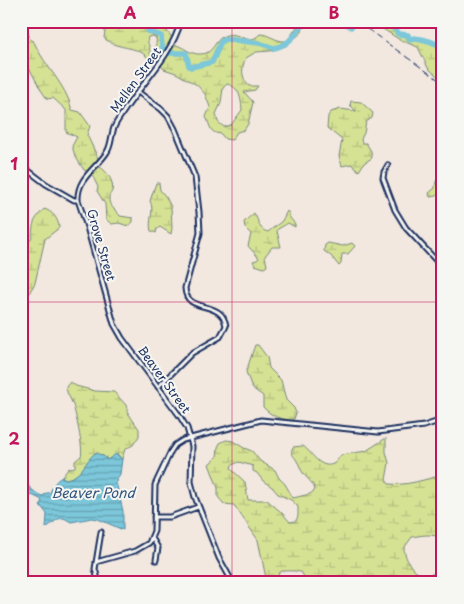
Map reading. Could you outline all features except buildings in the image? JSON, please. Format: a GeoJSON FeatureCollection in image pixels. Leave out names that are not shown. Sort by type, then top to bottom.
{"type":"FeatureCollection","features":[{"type":"Feature","properties":{"kind":"street","name":"Mellen Street"},"geometry":{"type":"LineString","coordinates":[[78,200],[79,190],[84,179],[107,152],[115,126],[168,52],[181,21]]}},
{"type":"Feature","properties":{"kind":"street"},"geometry":{"type":"LineString","coordinates":[[138,92],[168,116],[195,177],[200,232],[185,294],[190,302],[218,312],[223,316],[226,326],[220,336],[192,353],[158,387]]}},
{"type":"Feature","properties":{"kind":"street","name":"Grove Street"},"geometry":{"type":"LineString","coordinates":[[21,165],[46,184],[74,200],[78,200],[88,227],[111,317],[117,331]]}},
{"type":"Feature","properties":{"kind":"street"},"geometry":{"type":"LineString","coordinates":[[388,165],[383,178],[395,210],[406,228],[443,268]]}},
{"type":"Feature","properties":{"kind":"street","name":"Beaver Street"},"geometry":{"type":"LineString","coordinates":[[117,331],[179,415],[190,438],[193,452],[191,482],[198,506],[219,558],[234,583]]}},
{"type":"Feature","properties":{"kind":"street"},"geometry":{"type":"LineString","coordinates":[[96,562],[143,548],[149,543],[152,538],[155,485],[175,445],[190,438],[260,420],[378,432],[424,426],[436,422],[443,417]]}},
{"type":"Feature","properties":{"kind":"street"},"geometry":{"type":"LineString","coordinates":[[154,517],[170,517],[198,506]]}},
{"type":"Feature","properties":{"kind":"street"},"geometry":{"type":"LineString","coordinates":[[99,583],[95,569],[101,532]]}},
{"type":"Feature","properties":{"kind":"street"},"geometry":{"type":"LineString","coordinates":[[152,538],[158,548],[156,560]]}},
{"type":"Feature","properties":{"kind":"green space"},"geometry":{"type":"Polygon","coordinates":[[[21,21],[24,21],[30,39],[34,42],[43,59],[60,83],[72,110],[80,112],[90,126],[87,135],[98,158],[87,171],[84,170],[75,156],[72,146],[77,137],[66,132],[66,110],[53,98],[47,99],[27,64],[24,51],[21,51],[21,21]]]}},
{"type":"Feature","properties":{"kind":"green space"},"geometry":{"type":"Polygon","coordinates":[[[104,21],[157,21],[173,39],[163,55],[159,54],[155,48],[156,38],[153,36],[148,37],[150,54],[154,61],[141,52],[117,45],[104,38],[104,21]]]}},
{"type":"Feature","properties":{"kind":"green space"},"geometry":{"type":"Polygon","coordinates":[[[302,21],[310,21],[303,28],[302,32],[286,46],[270,51],[256,52],[246,58],[243,65],[244,80],[249,86],[258,86],[255,90],[244,92],[253,102],[248,124],[244,130],[237,132],[232,140],[225,139],[221,134],[211,129],[206,117],[210,107],[205,94],[197,85],[161,66],[167,55],[176,45],[201,54],[209,52],[218,40],[230,34],[251,39],[263,34],[286,41],[302,21]],[[227,84],[223,88],[221,103],[216,114],[218,122],[224,127],[231,125],[242,110],[239,94],[227,84]]]}},
{"type":"Feature","properties":{"kind":"green space"},"geometry":{"type":"Polygon","coordinates":[[[358,21],[382,21],[401,35],[443,48],[443,81],[428,68],[418,47],[400,40],[383,29],[358,21]]]}},
{"type":"Feature","properties":{"kind":"green space"},"geometry":{"type":"Polygon","coordinates":[[[351,101],[361,102],[373,113],[372,118],[366,122],[361,139],[362,143],[366,143],[371,151],[372,158],[364,163],[359,171],[351,164],[342,166],[339,156],[342,140],[327,128],[328,116],[331,112],[340,109],[356,111],[350,105],[351,101]]]}},
{"type":"Feature","properties":{"kind":"green space"},"geometry":{"type":"Polygon","coordinates":[[[98,167],[105,171],[111,181],[113,188],[109,195],[109,201],[111,206],[120,216],[133,218],[133,222],[128,226],[119,223],[111,224],[106,219],[105,204],[97,191],[98,187],[92,175],[98,167]]]}},
{"type":"Feature","properties":{"kind":"green space"},"geometry":{"type":"Polygon","coordinates":[[[443,173],[443,191],[436,196],[430,197],[429,193],[435,188],[436,181],[443,173]]]}},
{"type":"Feature","properties":{"kind":"green space"},"geometry":{"type":"Polygon","coordinates":[[[156,183],[159,183],[160,190],[171,207],[171,234],[160,227],[156,233],[151,231],[152,208],[150,201],[156,183]]]}},
{"type":"Feature","properties":{"kind":"green space"},"geometry":{"type":"Polygon","coordinates":[[[44,209],[54,216],[59,228],[45,239],[35,283],[25,300],[21,299],[23,259],[32,237],[34,222],[44,209]]]}},
{"type":"Feature","properties":{"kind":"green space"},"geometry":{"type":"Polygon","coordinates":[[[287,211],[295,227],[288,223],[278,229],[281,247],[272,247],[265,256],[267,266],[264,268],[255,265],[253,261],[259,258],[248,246],[251,234],[245,228],[244,222],[254,213],[260,227],[268,232],[282,221],[287,211]]]}},
{"type":"Feature","properties":{"kind":"green space"},"geometry":{"type":"Polygon","coordinates":[[[328,243],[343,246],[352,243],[355,246],[348,254],[342,254],[339,266],[324,251],[325,245],[328,243]]]}},
{"type":"Feature","properties":{"kind":"green space"},"geometry":{"type":"Polygon","coordinates":[[[255,345],[258,345],[267,357],[269,368],[281,380],[286,400],[296,413],[294,419],[277,417],[270,413],[263,407],[263,396],[252,388],[246,372],[255,345]]]}},
{"type":"Feature","properties":{"kind":"green space"},"geometry":{"type":"Polygon","coordinates":[[[70,382],[76,386],[95,391],[114,392],[126,405],[128,413],[139,429],[139,436],[133,445],[125,449],[122,459],[117,454],[108,460],[102,455],[90,458],[80,472],[73,477],[65,479],[62,477],[68,469],[75,467],[75,461],[81,456],[82,452],[76,415],[66,387],[70,382]]]}},
{"type":"Feature","properties":{"kind":"green space"},"geometry":{"type":"Polygon","coordinates":[[[386,438],[386,452],[389,463],[386,480],[389,484],[410,483],[443,475],[443,539],[432,535],[412,537],[404,548],[410,565],[418,573],[427,575],[435,573],[442,566],[443,562],[443,583],[379,583],[371,581],[363,583],[307,583],[302,573],[298,571],[282,571],[278,574],[282,580],[293,583],[267,583],[258,540],[234,505],[224,504],[218,497],[218,488],[209,464],[217,457],[220,443],[226,440],[233,441],[252,451],[260,461],[275,470],[293,498],[310,494],[315,490],[292,454],[293,447],[303,446],[320,462],[328,465],[334,463],[341,455],[366,451],[386,438]],[[239,462],[232,465],[231,469],[245,482],[248,500],[267,500],[290,522],[296,521],[298,507],[263,481],[253,471],[253,466],[239,462]]]}},
{"type":"Feature","properties":{"kind":"water","name":"Beaver Pond"},"geometry":{"type":"Polygon","coordinates":[[[95,453],[102,455],[107,460],[116,454],[122,459],[120,474],[116,482],[123,511],[123,530],[92,518],[71,522],[64,518],[58,519],[46,528],[47,514],[40,505],[42,500],[32,495],[28,498],[28,506],[21,513],[21,469],[24,482],[35,492],[43,496],[46,493],[50,493],[54,484],[62,477],[66,479],[71,478],[80,472],[95,453]]]}},
{"type":"Feature","properties":{"kind":"waterway"},"geometry":{"type":"LineString","coordinates":[[150,21],[148,31],[161,36],[162,47],[170,53],[186,53],[189,66],[191,67],[212,62],[221,42],[225,39],[259,43],[274,48],[287,43],[309,21]]}},
{"type":"Feature","properties":{"kind":"waterway"},"geometry":{"type":"LineString","coordinates":[[342,21],[351,27],[356,21]]}},
{"type":"Feature","properties":{"kind":"waterway"},"geometry":{"type":"LineString","coordinates":[[379,21],[395,29],[398,34],[408,35],[410,40],[414,38],[425,40],[443,48]]}},
{"type":"Feature","properties":{"kind":"railway"},"geometry":{"type":"LineString","coordinates":[[356,21],[443,83]]}}]}
